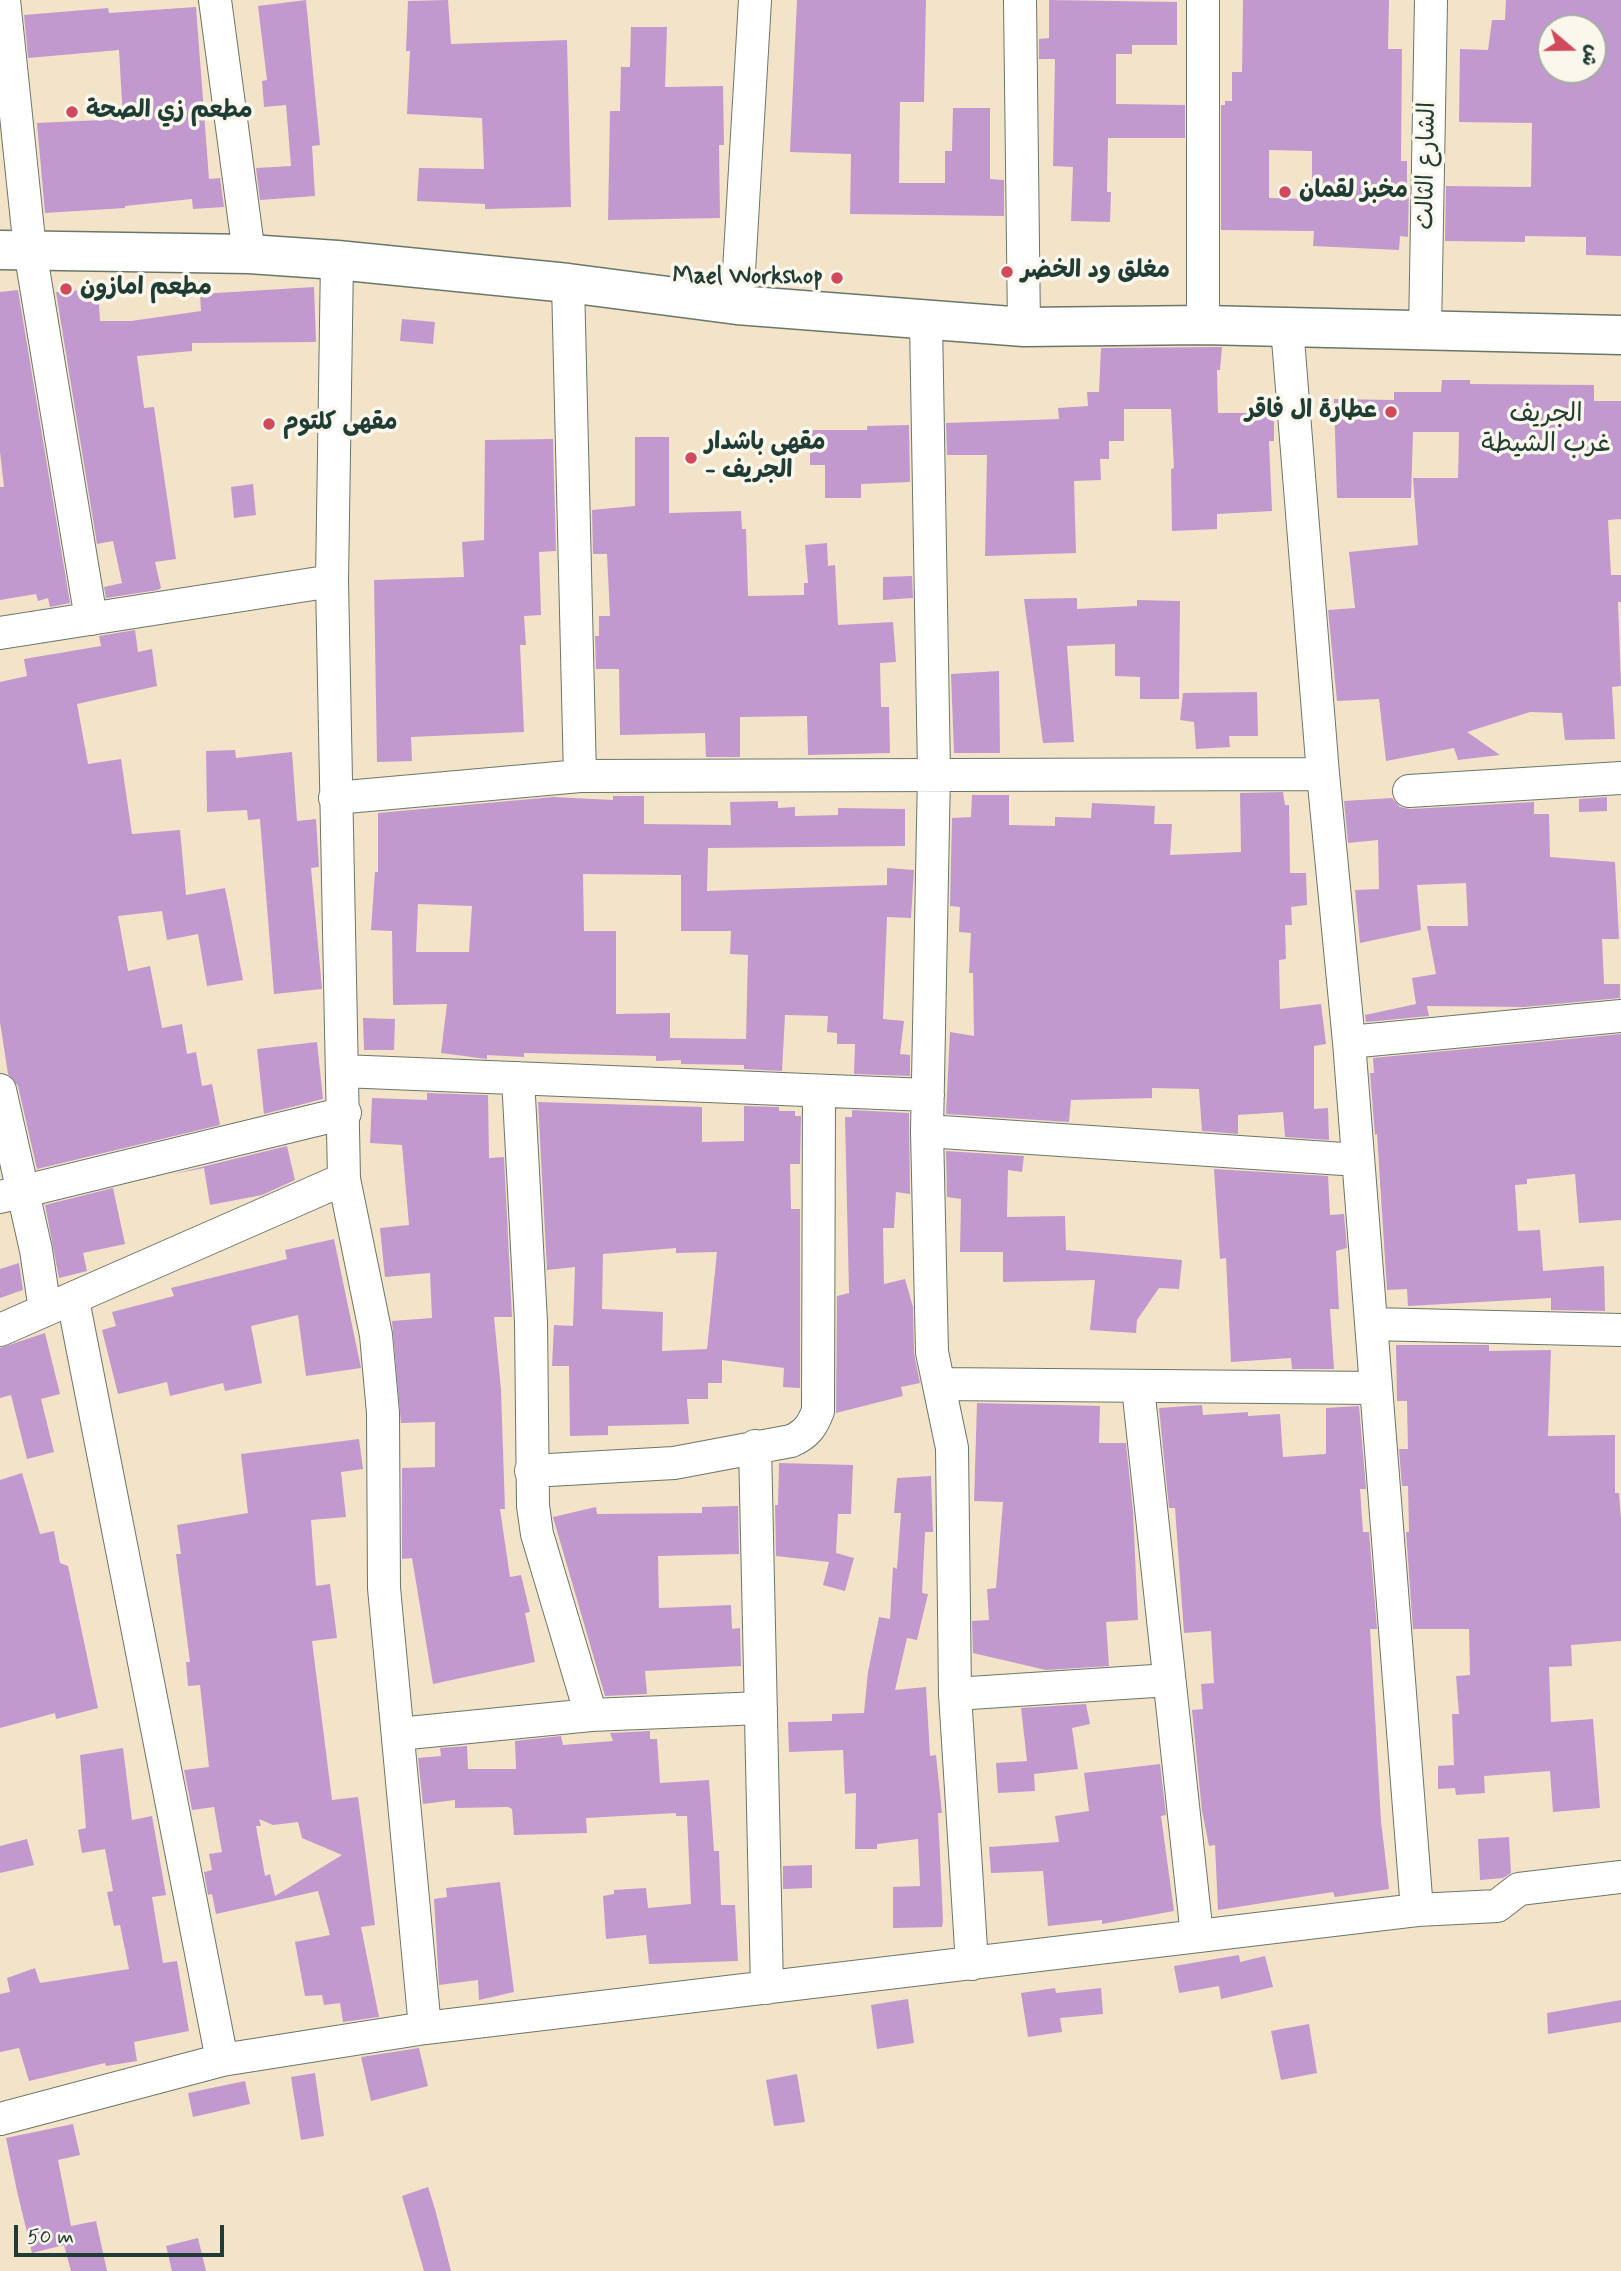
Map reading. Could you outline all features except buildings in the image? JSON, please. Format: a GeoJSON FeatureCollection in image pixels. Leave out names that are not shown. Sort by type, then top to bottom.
{"type":"FeatureCollection","features":[{"type":"Feature","properties":{"kind":"street"},"geometry":{"type":"LineString","coordinates":[[4,0],[15,250],[91,619]]}},
{"type":"Feature","properties":{"kind":"street"},"geometry":{"type":"LineString","coordinates":[[215,0],[249,254]]}},
{"type":"Feature","properties":{"kind":"street"},"geometry":{"type":"LineString","coordinates":[[737,305],[755,0]]}},
{"type":"Feature","properties":{"kind":"street"},"geometry":{"type":"LineString","coordinates":[[1020,0],[1024,327]]}},
{"type":"Feature","properties":{"kind":"street"},"geometry":{"type":"LineString","coordinates":[[1203,0],[1203,325]]}},
{"type":"Feature","properties":{"kind":"street","name":"الشارع الثالث"},"geometry":{"type":"LineString","coordinates":[[1425,331],[1431,0]]}},
{"type":"Feature","properties":{"kind":"street"},"geometry":{"type":"LineString","coordinates":[[15,250],[249,254],[337,260],[568,283],[737,305],[926,322],[1024,327],[1203,325],[1621,335]]}},
{"type":"Feature","properties":{"kind":"street"},"geometry":{"type":"LineString","coordinates":[[337,260],[332,581],[335,798],[345,1113],[344,1179],[376,1335],[383,1413],[384,1588],[425,2028]]}},
{"type":"Feature","properties":{"kind":"street"},"geometry":{"type":"LineString","coordinates":[[568,283],[580,776]]}},
{"type":"Feature","properties":{"kind":"street"},"geometry":{"type":"LineString","coordinates":[[926,322],[934,773],[927,1131],[932,1352],[952,1448],[955,1694],[972,1965]]}},
{"type":"Feature","properties":{"kind":"street"},"geometry":{"type":"LineString","coordinates":[[1287,327],[1323,774],[1349,1042],[1417,1910]]}},
{"type":"Feature","properties":{"kind":"street"},"geometry":{"type":"LineString","coordinates":[[0,633],[332,581]]}},
{"type":"Feature","properties":{"kind":"street"},"geometry":{"type":"LineString","coordinates":[[335,798],[580,776],[1323,774]]}},
{"type":"Feature","properties":{"kind":"street"},"geometry":{"type":"LineString","coordinates":[[1409,792],[1621,778]]}},
{"type":"Feature","properties":{"kind":"street"},"geometry":{"type":"LineString","coordinates":[[1349,1042],[1621,1016]]}},
{"type":"Feature","properties":{"kind":"street"},"geometry":{"type":"LineString","coordinates":[[342,1071],[928,1095]]}},
{"type":"Feature","properties":{"kind":"street"},"geometry":{"type":"LineString","coordinates":[[518,1078],[531,1322],[531,1471],[537,1534],[592,1715]]}},
{"type":"Feature","properties":{"kind":"street"},"geometry":{"type":"LineString","coordinates":[[0,1090],[11,1194],[59,1305],[222,2060]]}},
{"type":"Feature","properties":{"kind":"street"},"geometry":{"type":"LineString","coordinates":[[531,1471],[674,1463],[791,1441],[804,1435],[818,1411],[819,1092]]}},
{"type":"Feature","properties":{"kind":"street"},"geometry":{"type":"LineString","coordinates":[[11,1194],[345,1113]]}},
{"type":"Feature","properties":{"kind":"street"},"geometry":{"type":"LineString","coordinates":[[927,1131],[1358,1160]]}},
{"type":"Feature","properties":{"kind":"street"},"geometry":{"type":"LineString","coordinates":[[0,1330],[344,1179]]}},
{"type":"Feature","properties":{"kind":"street"},"geometry":{"type":"LineString","coordinates":[[1371,1324],[1621,1330]]}},
{"type":"Feature","properties":{"kind":"street"},"geometry":{"type":"LineString","coordinates":[[939,1384],[1376,1388]]}},
{"type":"Feature","properties":{"kind":"street"},"geometry":{"type":"LineString","coordinates":[[1138,1387],[1197,1936]]}},
{"type":"Feature","properties":{"kind":"street"},"geometry":{"type":"LineString","coordinates":[[755,1446],[767,1988]]}},
{"type":"Feature","properties":{"kind":"street"},"geometry":{"type":"LineString","coordinates":[[955,1694],[1170,1680]]}},
{"type":"Feature","properties":{"kind":"street"},"geometry":{"type":"LineString","coordinates":[[398,1734],[592,1715],[761,1708]]}},
{"type":"Feature","properties":{"kind":"street"},"geometry":{"type":"LineString","coordinates":[[0,2119],[222,2060],[425,2028],[1417,1910],[1497,1906],[1519,1889],[1621,1877]]}},
{"type":"Feature","properties":{"kind":"place","name":"مطعم زي الصحة"},"geometry":{"type":"Point","coordinates":[72,112]}},
{"type":"Feature","properties":{"kind":"place","name":"مخبز لقمان"},"geometry":{"type":"Point","coordinates":[1285,192]}},
{"type":"Feature","properties":{"kind":"place","name":"مغلق ود الخضر"},"geometry":{"type":"Point","coordinates":[1007,272]}},
{"type":"Feature","properties":{"kind":"place","name":"Mael Workshop"},"geometry":{"type":"Point","coordinates":[837,278]}},
{"type":"Feature","properties":{"kind":"place","name":"مطعم امازون"},"geometry":{"type":"Point","coordinates":[66,289]}},
{"type":"Feature","properties":{"kind":"place","name":"عطارة ال فاقر"},"geometry":{"type":"Point","coordinates":[1391,412]}},
{"type":"Feature","properties":{"kind":"place","name":"مقهى كلتوم"},"geometry":{"type":"Point","coordinates":[269,424]}},
{"type":"Feature","properties":{"kind":"place","name":"مقهى باشدار - الجريف"},"geometry":{"type":"Point","coordinates":[691,458]}},
{"type":"Feature","properties":{"kind":"district","name":"الجريف غرب الشيطة"},"geometry":{"type":"Point","coordinates":[1546,431]}}]}
